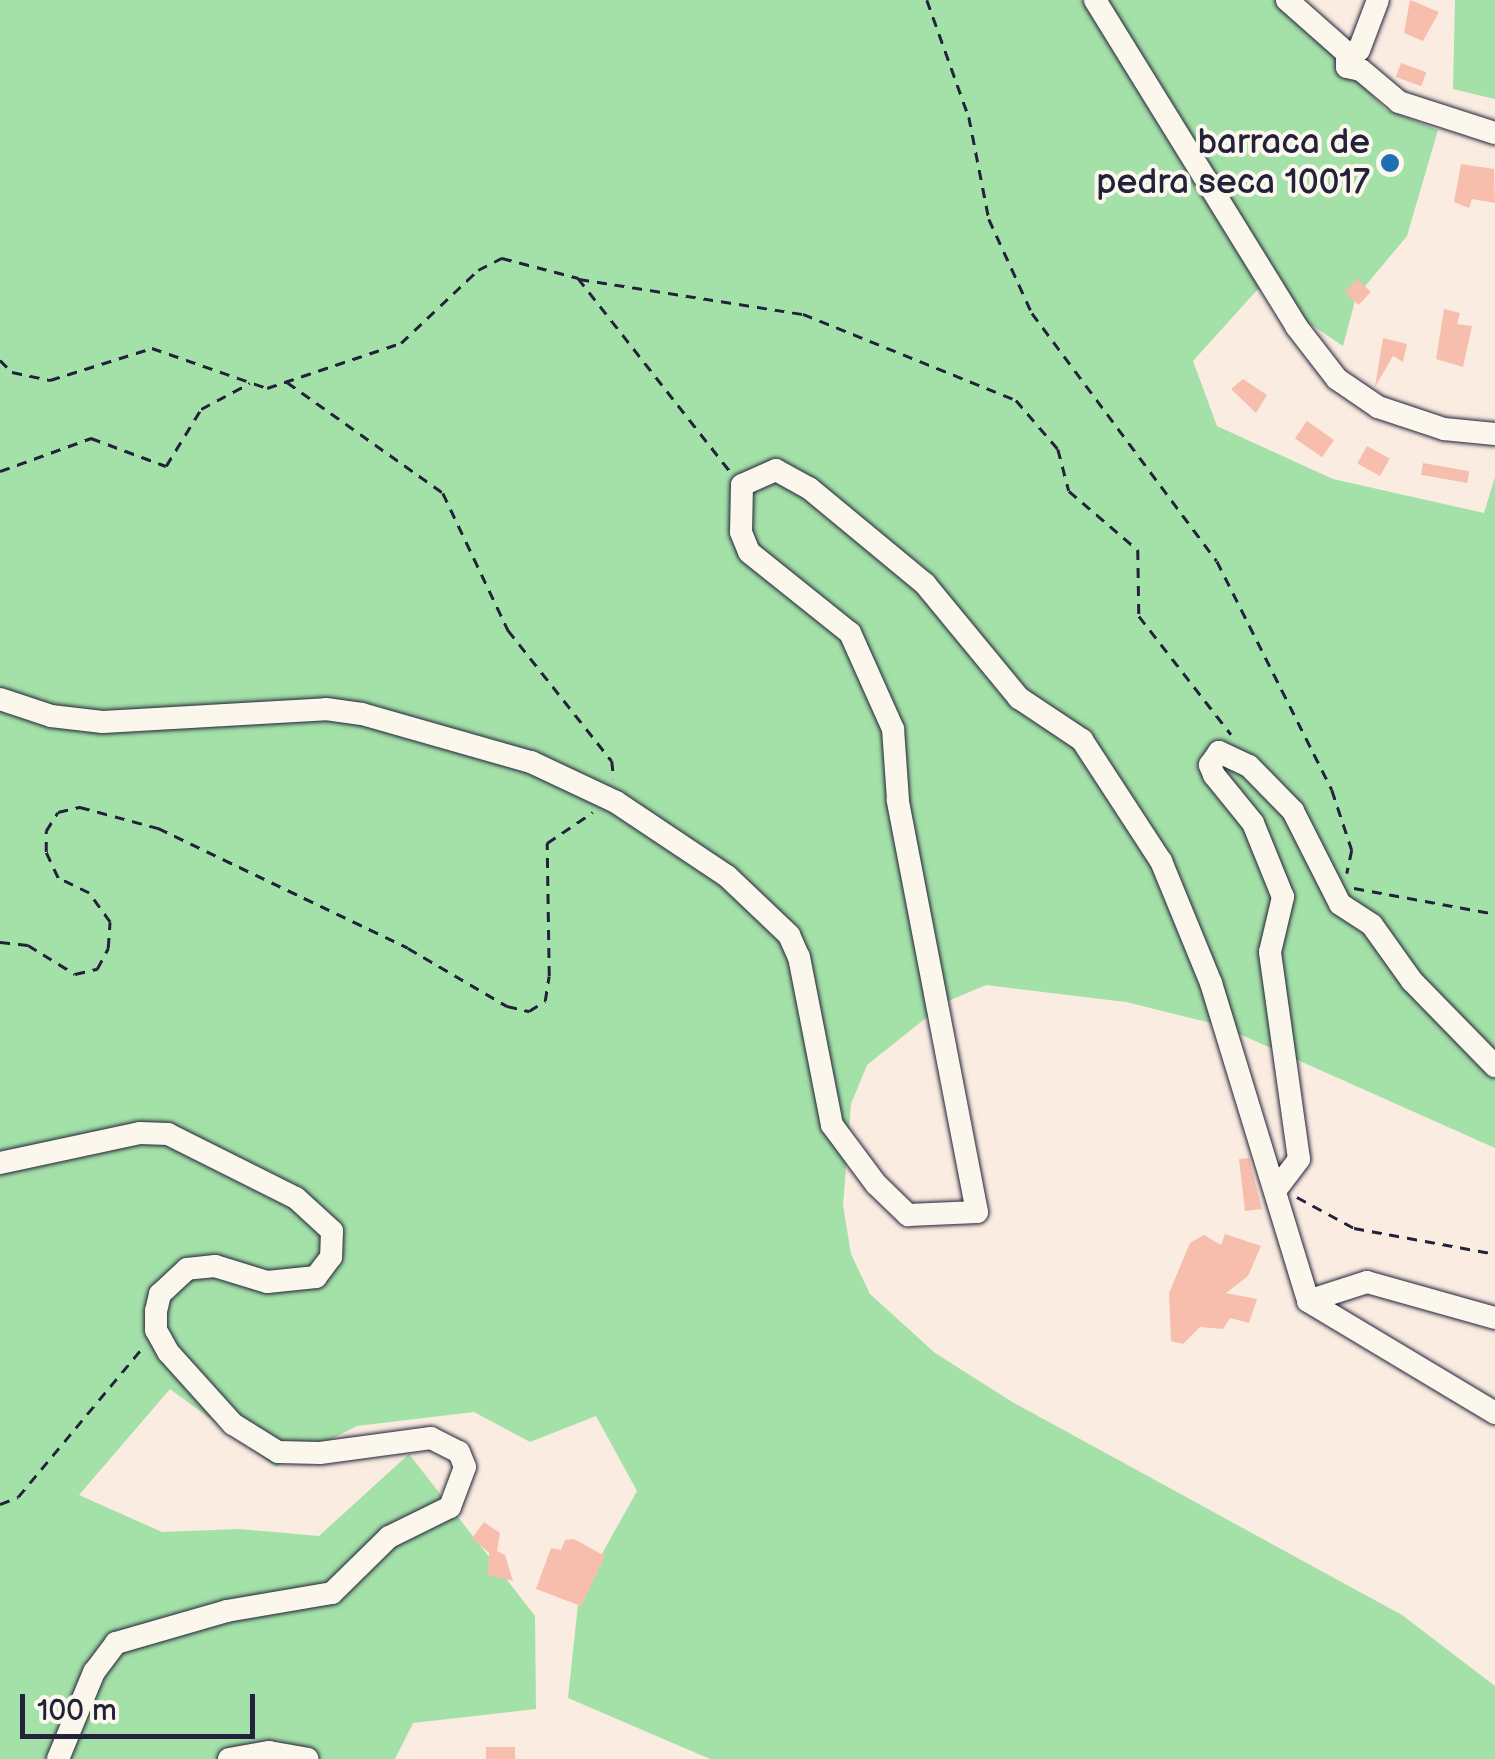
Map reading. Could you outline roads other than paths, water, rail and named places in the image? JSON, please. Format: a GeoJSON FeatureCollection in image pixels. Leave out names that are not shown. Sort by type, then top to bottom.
{"type":"FeatureCollection","features":[{"type":"Feature","properties":{"kind":"street"},"geometry":{"type":"LineString","coordinates":[[1095,0],[1296,326],[1337,378],[1378,406],[1444,429],[1495,434]]}},
{"type":"Feature","properties":{"kind":"street"},"geometry":{"type":"LineString","coordinates":[[1288,0],[1356,58],[1399,102],[1495,133]]}},
{"type":"Feature","properties":{"kind":"street"},"geometry":{"type":"LineString","coordinates":[[1356,58],[1378,0]]}},
{"type":"Feature","properties":{"kind":"street"},"geometry":{"type":"LineString","coordinates":[[0,699],[51,716],[103,722],[326,709],[362,714],[532,762],[616,802],[726,876],[789,935],[799,957],[832,1125],[853,1158],[908,1215],[977,1212],[940,996],[898,800],[893,729],[850,632],[749,552],[736,512],[742,485],[776,470],[809,488],[924,584],[1019,698],[1082,740],[1162,861],[1211,983],[1278,1187],[1308,1301],[1495,1413]]}},
{"type":"Feature","properties":{"kind":"street"},"geometry":{"type":"LineString","coordinates":[[1278,1187],[1299,1159],[1270,952],[1283,897],[1253,823],[1210,765],[1219,752],[1233,758],[1293,810],[1340,904],[1372,925],[1412,981],[1495,1066]]}},
{"type":"Feature","properties":{"kind":"street"},"geometry":{"type":"LineString","coordinates":[[0,1163],[140,1133],[168,1134],[251,1172],[332,1231],[331,1257],[316,1276],[296,1284],[215,1266],[187,1270],[160,1294],[156,1330],[212,1403],[278,1452],[320,1453],[431,1438],[458,1452],[464,1480],[450,1508],[390,1537],[332,1593],[227,1611],[116,1643],[94,1672],[58,1759]]}},
{"type":"Feature","properties":{"kind":"street"},"geometry":{"type":"LineString","coordinates":[[1308,1301],[1367,1282],[1495,1318]]}},
{"type":"Feature","properties":{"kind":"street"},"geometry":{"type":"LineString","coordinates":[[229,1759],[269,1752],[308,1759]]}},
{"type":"Feature","properties":{"kind":"place","name":"barraca de pedra seca 10017"},"geometry":{"type":"Point","coordinates":[1390,163]}}]}
